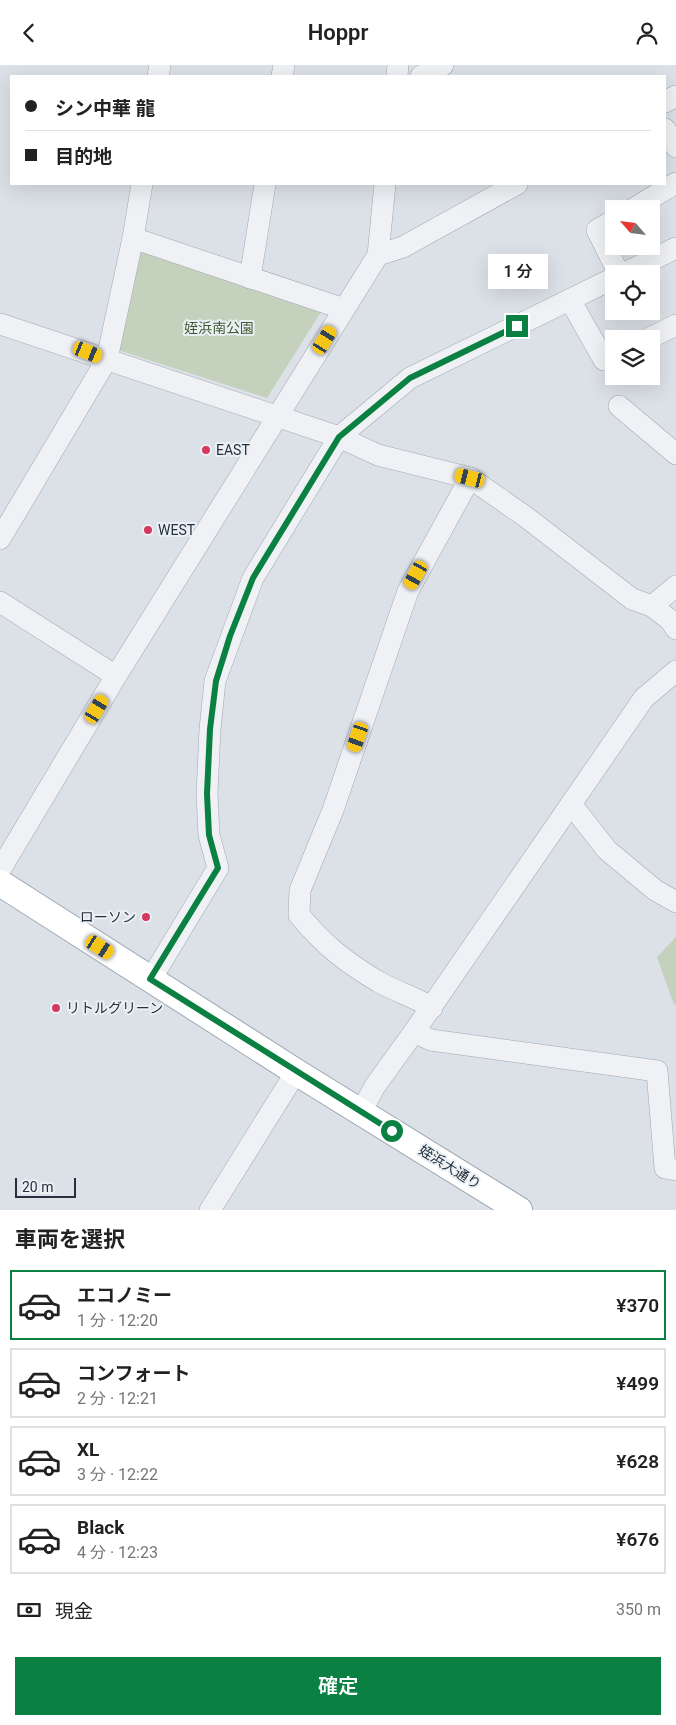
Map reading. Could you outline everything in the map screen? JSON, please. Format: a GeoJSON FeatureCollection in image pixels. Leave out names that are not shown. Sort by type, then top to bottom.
{"type":"FeatureCollection","features":[{"type":"Feature","properties":{"kind":"main road","name":"姪浜大通り"},"geometry":{"type":"LineString","coordinates":[[0,883],[296,1072],[519,1210]]}},
{"type":"Feature","properties":{"kind":"street"},"geometry":{"type":"LineString","coordinates":[[423,75],[443,65]]}},
{"type":"Feature","properties":{"kind":"street"},"geometry":{"type":"LineString","coordinates":[[666,131],[676,147]]}},
{"type":"Feature","properties":{"kind":"street"},"geometry":{"type":"LineString","coordinates":[[648,200],[676,183]]}},
{"type":"Feature","properties":{"kind":"street"},"geometry":{"type":"LineString","coordinates":[[0,539],[107,359],[133,238],[142,185]]}},
{"type":"Feature","properties":{"kind":"street"},"geometry":{"type":"LineString","coordinates":[[250,278],[265,185]]}},
{"type":"Feature","properties":{"kind":"street"},"geometry":{"type":"LineString","coordinates":[[0,870],[116,676],[378,255],[385,185]]}},
{"type":"Feature","properties":{"kind":"street"},"geometry":{"type":"LineString","coordinates":[[378,255],[403,247],[515,185]]}},
{"type":"Feature","properties":{"kind":"street"},"geometry":{"type":"LineString","coordinates":[[605,226],[597,231],[605,245]]}},
{"type":"Feature","properties":{"kind":"street"},"geometry":{"type":"LineString","coordinates":[[133,238],[344,309]]}},
{"type":"Feature","properties":{"kind":"street"},"geometry":{"type":"LineString","coordinates":[[640,265],[676,248]]}},
{"type":"Feature","properties":{"kind":"street"},"geometry":{"type":"LineString","coordinates":[[150,979],[218,868],[209,835],[207,794],[210,729],[216,681],[230,636],[253,578],[339,437],[410,378],[605,282]]}},
{"type":"Feature","properties":{"kind":"street"},"geometry":{"type":"LineString","coordinates":[[570,300],[605,360]]}},
{"type":"Feature","properties":{"kind":"street"},"geometry":{"type":"LineString","coordinates":[[0,323],[339,437],[378,455],[470,478],[526,517],[632,599],[652,606],[670,620],[676,629]]}},
{"type":"Feature","properties":{"kind":"street"},"geometry":{"type":"LineString","coordinates":[[660,333],[676,325]]}},
{"type":"Feature","properties":{"kind":"street"},"geometry":{"type":"LineString","coordinates":[[619,406],[676,454]]}},
{"type":"Feature","properties":{"kind":"street"},"geometry":{"type":"LineString","coordinates":[[432,1008],[419,999],[381,983],[337,956],[299,915],[300,890],[333,810],[408,591],[470,478]]}},
{"type":"Feature","properties":{"kind":"street"},"geometry":{"type":"LineString","coordinates":[[652,606],[676,586]]}},
{"type":"Feature","properties":{"kind":"street"},"geometry":{"type":"LineString","coordinates":[[0,602],[116,676]]}},
{"type":"Feature","properties":{"kind":"street"},"geometry":{"type":"LineString","coordinates":[[361,1112],[375,1086],[432,1008],[644,698],[676,671]]}},
{"type":"Feature","properties":{"kind":"street"},"geometry":{"type":"LineString","coordinates":[[571,804],[607,850],[655,890],[676,902]]}},
{"type":"Feature","properties":{"kind":"street"},"geometry":{"type":"LineString","coordinates":[[414,1032],[432,1040],[657,1071],[665,1168],[676,1169]]}},
{"type":"Feature","properties":{"kind":"street"},"geometry":{"type":"LineString","coordinates":[[210,1210],[296,1072]]}},
{"type":"Feature","properties":{"kind":"green space","name":"姪浜南公園"},"geometry":{"type":"Polygon","coordinates":[[[137,246],[324,307],[267,398],[118,350],[137,246]]]}},
{"type":"Feature","properties":{"kind":"green space"},"geometry":{"type":"Polygon","coordinates":[[[676,937],[676,1004],[674,1005],[657,957],[676,937]]]}},
{"type":"Feature","properties":{"kind":"place","name":"EAST"},"geometry":{"type":"Point","coordinates":[206,450]}},
{"type":"Feature","properties":{"kind":"place","name":"WEST"},"geometry":{"type":"Point","coordinates":[148,530]}},
{"type":"Feature","properties":{"kind":"place","name":"ローソン"},"geometry":{"type":"Point","coordinates":[146,917]}},
{"type":"Feature","properties":{"kind":"place","name":"リトルグリーン"},"geometry":{"type":"Point","coordinates":[56,1008]}},
{"type":"Feature","properties":{"kind":"route"},"geometry":{"type":"LineString","coordinates":[[392,1131],[150,979],[218,868],[209,835],[207,794],[210,729],[216,681],[230,636],[253,578],[339,437],[410,378],[517,326]]}}]}
